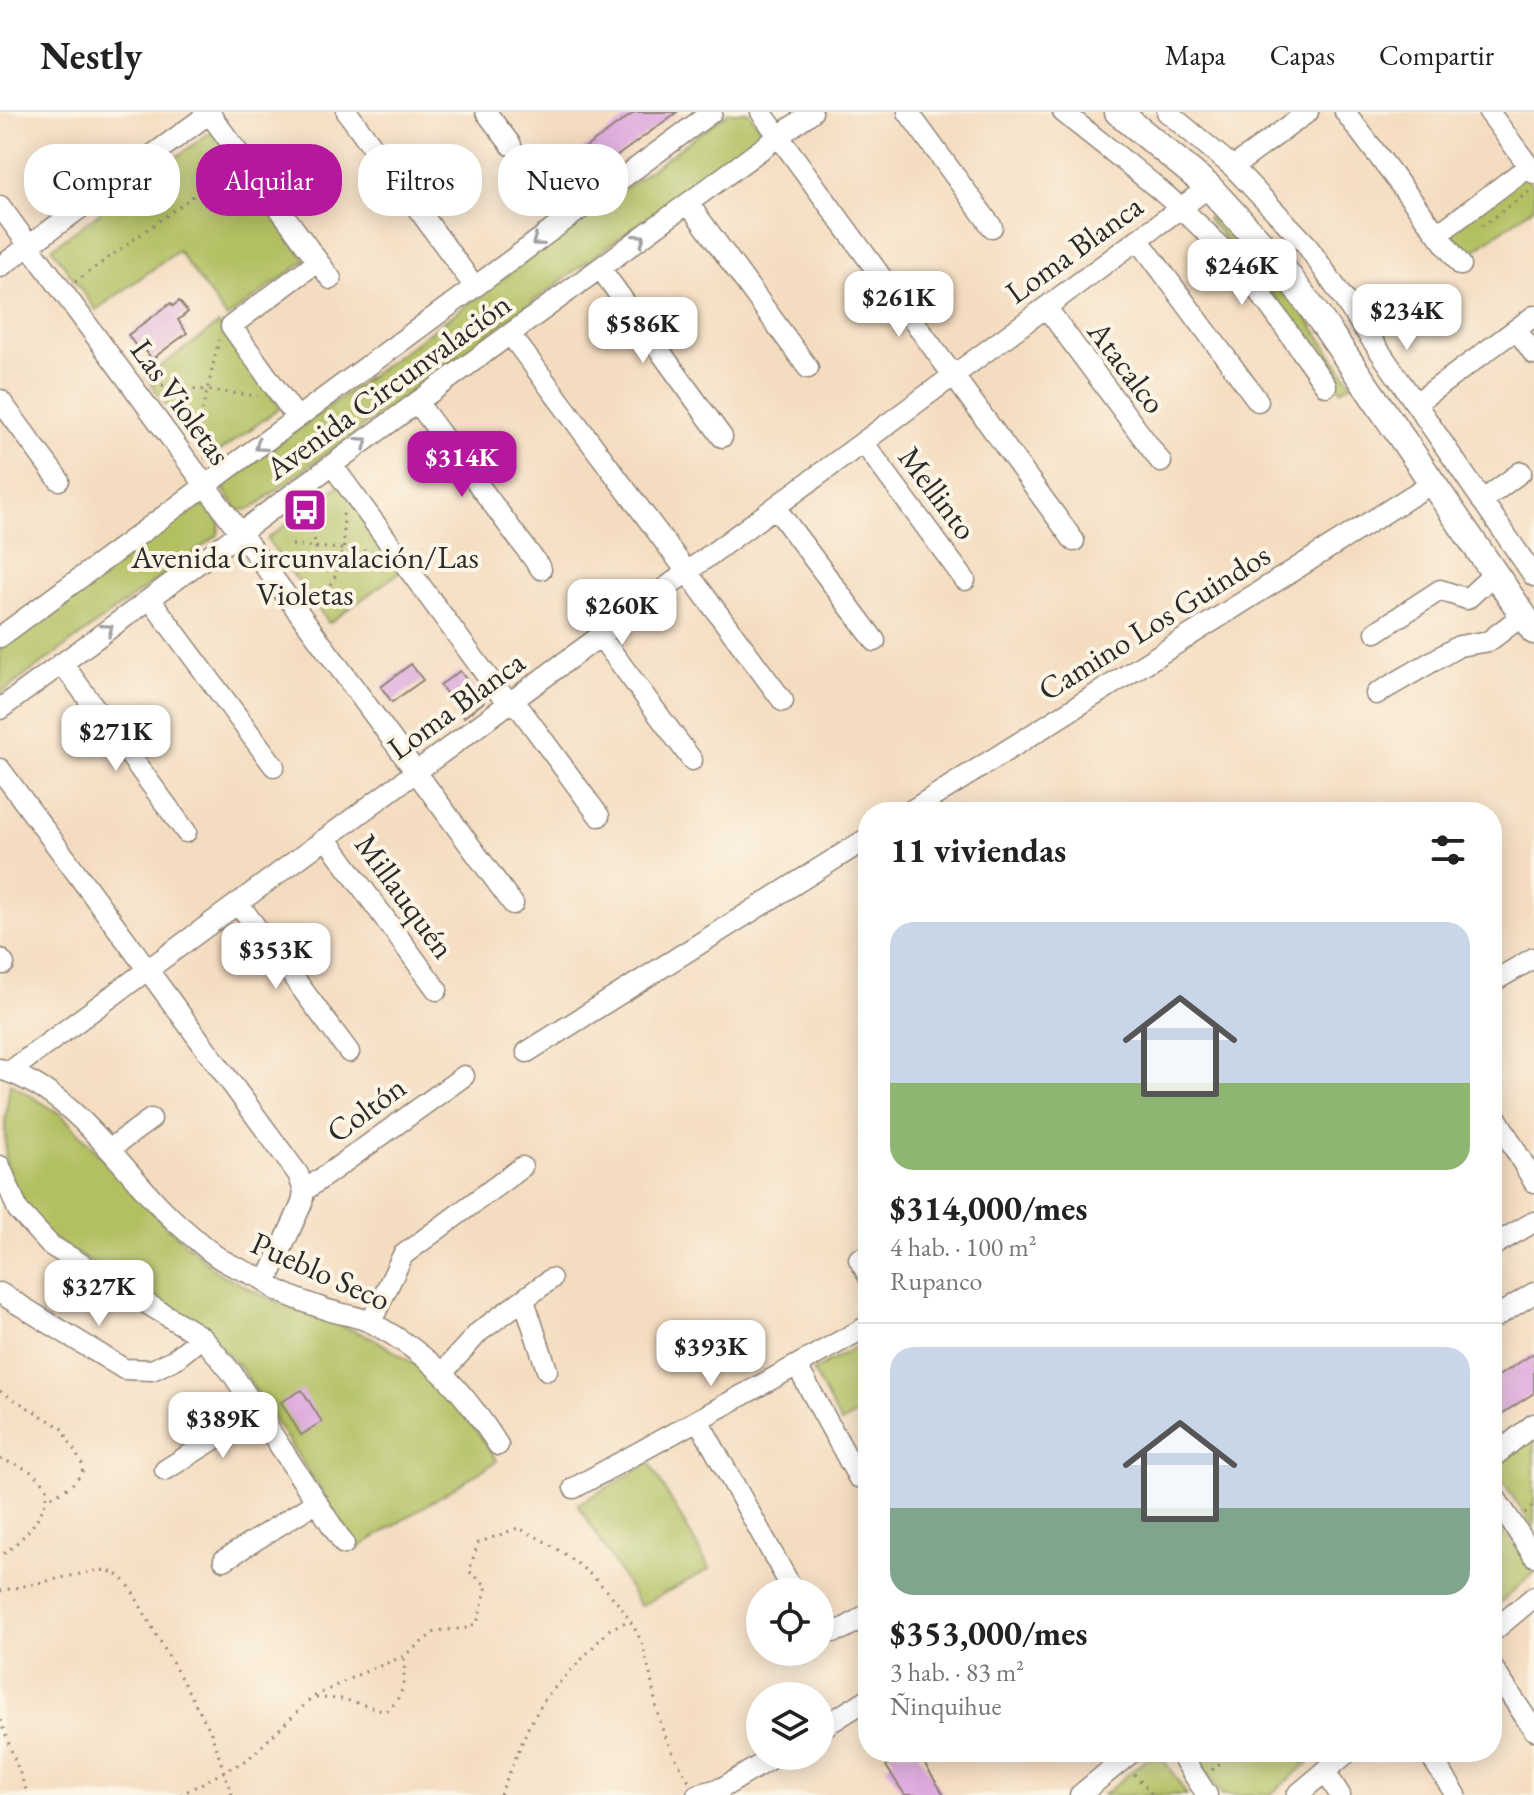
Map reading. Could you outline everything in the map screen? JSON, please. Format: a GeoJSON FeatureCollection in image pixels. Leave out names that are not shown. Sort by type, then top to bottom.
{"type":"FeatureCollection","features":[{"type":"Feature","properties":{"kind":"main road"},"geometry":{"type":"LineString","coordinates":[[1118,112],[1209,187],[1252,232],[1302,294],[1528,623]]}},
{"type":"Feature","properties":{"kind":"street"},"geometry":{"type":"LineString","coordinates":[[0,267],[210,112],[233,144]]}},
{"type":"Feature","properties":{"kind":"street"},"geometry":{"type":"LineString","coordinates":[[347,112],[475,287]]}},
{"type":"Feature","properties":{"kind":"street"},"geometry":{"type":"LineString","coordinates":[[486,112],[510,144]]}},
{"type":"Feature","properties":{"kind":"street","name":"Avenida Circunvalación"},"geometry":{"type":"LineString","coordinates":[[0,637],[712,112]]}},
{"type":"Feature","properties":{"kind":"street"},"geometry":{"type":"LineString","coordinates":[[761,112],[1074,541]]}},
{"type":"Feature","properties":{"kind":"street","name":"Avenida Circunvalación"},"geometry":{"type":"LineString","coordinates":[[0,709],[812,112]]}},
{"type":"Feature","properties":{"kind":"street"},"geometry":{"type":"LineString","coordinates":[[908,112],[992,227]]}},
{"type":"Feature","properties":{"kind":"street"},"geometry":{"type":"LineString","coordinates":[[1063,112],[1180,208],[1244,273],[1326,386]]}},
{"type":"Feature","properties":{"kind":"street"},"geometry":{"type":"LineString","coordinates":[[1167,112],[1191,120],[1306,244],[1534,576]]}},
{"type":"Feature","properties":{"kind":"street"},"geometry":{"type":"LineString","coordinates":[[1233,167],[1308,112]]}},
{"type":"Feature","properties":{"kind":"street"},"geometry":{"type":"LineString","coordinates":[[1345,112],[1449,250],[1531,169],[1489,112]]}},
{"type":"Feature","properties":{"kind":"street","name":"Loma Blanca"},"geometry":{"type":"LineString","coordinates":[[4,1071],[238,903],[1209,187]]}},
{"type":"Feature","properties":{"kind":"street"},"geometry":{"type":"LineString","coordinates":[[688,203],[808,368]]}},
{"type":"Feature","properties":{"kind":"street","name":"Las Violetas"},"geometry":{"type":"LineString","coordinates":[[0,206],[513,904]]}},
{"type":"Feature","properties":{"kind":"street"},"geometry":{"type":"LineString","coordinates":[[285,216],[331,279]]}},
{"type":"Feature","properties":{"kind":"street"},"geometry":{"type":"LineString","coordinates":[[1138,239],[1258,401]]}},
{"type":"Feature","properties":{"kind":"street"},"geometry":{"type":"LineString","coordinates":[[297,418],[231,326],[318,261]]}},
{"type":"Feature","properties":{"kind":"street"},"geometry":{"type":"LineString","coordinates":[[600,268],[722,437]]}},
{"type":"Feature","properties":{"kind":"street","name":"Atacalco"},"geometry":{"type":"LineString","coordinates":[[1046,307],[1161,462]]}},
{"type":"Feature","properties":{"kind":"street"},"geometry":{"type":"LineString","coordinates":[[1416,403],[1534,316]]}},
{"type":"Feature","properties":{"kind":"street"},"geometry":{"type":"LineString","coordinates":[[1516,329],[1534,354]]}},
{"type":"Feature","properties":{"kind":"street"},"geometry":{"type":"LineString","coordinates":[[510,334],[783,701]]}},
{"type":"Feature","properties":{"kind":"street"},"geometry":{"type":"LineString","coordinates":[[0,400],[59,480]]}},
{"type":"Feature","properties":{"kind":"street"},"geometry":{"type":"LineString","coordinates":[[417,402],[541,569]]}},
{"type":"Feature","properties":{"kind":"street","name":"Mellinto"},"geometry":{"type":"LineString","coordinates":[[863,442],[965,580]]}},
{"type":"Feature","properties":{"kind":"street"},"geometry":{"type":"LineString","coordinates":[[332,465],[498,691],[521,710],[599,816]]}},
{"type":"Feature","properties":{"kind":"street"},"geometry":{"type":"LineString","coordinates":[[1482,501],[1521,472]]}},
{"type":"Feature","properties":{"kind":"street","name":"Camino Los Guindos"},"geometry":{"type":"LineString","coordinates":[[925,802],[1432,483]]}},
{"type":"Feature","properties":{"kind":"street"},"geometry":{"type":"LineString","coordinates":[[775,507],[875,641]]}},
{"type":"Feature","properties":{"kind":"street"},"geometry":{"type":"LineString","coordinates":[[1376,632],[1440,590],[1467,599],[1494,574]]}},
{"type":"Feature","properties":{"kind":"street"},"geometry":{"type":"LineString","coordinates":[[150,599],[274,766]]}},
{"type":"Feature","properties":{"kind":"street"},"geometry":{"type":"LineString","coordinates":[[1376,694],[1459,646],[1489,641],[1528,623]]}},
{"type":"Feature","properties":{"kind":"street"},"geometry":{"type":"LineString","coordinates":[[600,636],[692,760]]}},
{"type":"Feature","properties":{"kind":"street"},"geometry":{"type":"LineString","coordinates":[[62,663],[186,832]]}},
{"type":"Feature","properties":{"kind":"street"},"geometry":{"type":"LineString","coordinates":[[0,769],[298,1174],[304,1191],[300,1209],[267,1281]]}},
{"type":"Feature","properties":{"kind":"street","name":"Millauquén"},"geometry":{"type":"LineString","coordinates":[[326,838],[437,990]]}},
{"type":"Feature","properties":{"kind":"street"},"geometry":{"type":"LineString","coordinates":[[527,1052],[858,844]]}},
{"type":"Feature","properties":{"kind":"street"},"geometry":{"type":"LineString","coordinates":[[238,903],[349,1052]]}},
{"type":"Feature","properties":{"kind":"street"},"geometry":{"type":"LineString","coordinates":[[1502,978],[1532,964]]}},
{"type":"Feature","properties":{"kind":"street","name":"Pueblo Seco"},"geometry":{"type":"LineString","coordinates":[[4,1071],[43,1090],[68,1108],[111,1148],[153,1199],[183,1229],[221,1260],[267,1281],[273,1289],[326,1310],[371,1322],[418,1350],[443,1372],[474,1407],[498,1445]]}},
{"type":"Feature","properties":{"kind":"street","name":"Coltón"},"geometry":{"type":"LineString","coordinates":[[304,1191],[464,1076]]}},
{"type":"Feature","properties":{"kind":"street"},"geometry":{"type":"LineString","coordinates":[[111,1148],[151,1119]]}},
{"type":"Feature","properties":{"kind":"street"},"geometry":{"type":"LineString","coordinates":[[1502,1131],[1534,1182]]}},
{"type":"Feature","properties":{"kind":"street"},"geometry":{"type":"LineString","coordinates":[[0,1166],[18,1210],[50,1245],[202,1337],[232,1373],[344,1544]]}},
{"type":"Feature","properties":{"kind":"street"},"geometry":{"type":"LineString","coordinates":[[371,1322],[406,1251],[522,1167]]}},
{"type":"Feature","properties":{"kind":"street"},"geometry":{"type":"LineString","coordinates":[[1502,1240],[1534,1222]]}},
{"type":"Feature","properties":{"kind":"street"},"geometry":{"type":"LineString","coordinates":[[443,1372],[479,1332],[551,1279]]}},
{"type":"Feature","properties":{"kind":"street"},"geometry":{"type":"LineString","coordinates":[[0,1293],[124,1369],[152,1370],[175,1359],[202,1337]]}},
{"type":"Feature","properties":{"kind":"street"},"geometry":{"type":"LineString","coordinates":[[1502,1313],[1534,1293]]}},
{"type":"Feature","properties":{"kind":"street"},"geometry":{"type":"LineString","coordinates":[[524,1300],[547,1370]]}},
{"type":"Feature","properties":{"kind":"street"},"geometry":{"type":"LineString","coordinates":[[574,1488],[858,1332]]}},
{"type":"Feature","properties":{"kind":"street"},"geometry":{"type":"LineString","coordinates":[[797,1366],[858,1477]]}},
{"type":"Feature","properties":{"kind":"street"},"geometry":{"type":"LineString","coordinates":[[165,1470],[258,1412]]}},
{"type":"Feature","properties":{"kind":"street"},"geometry":{"type":"LineString","coordinates":[[698,1420],[786,1578]]}},
{"type":"Feature","properties":{"kind":"street"},"geometry":{"type":"LineString","coordinates":[[1502,1450],[1534,1424]]}},
{"type":"Feature","properties":{"kind":"street"},"geometry":{"type":"LineString","coordinates":[[224,1560],[316,1502]]}},
{"type":"Feature","properties":{"kind":"street"},"geometry":{"type":"LineString","coordinates":[[1502,1508],[1534,1556]]}},
{"type":"Feature","properties":{"kind":"street"},"geometry":{"type":"LineString","coordinates":[[1502,1624],[1534,1597]]}},
{"type":"Feature","properties":{"kind":"street"},"geometry":{"type":"LineString","coordinates":[[834,1631],[858,1620]]}},
{"type":"Feature","properties":{"kind":"street"},"geometry":{"type":"LineString","coordinates":[[1502,1682],[1534,1730]]}},
{"type":"Feature","properties":{"kind":"street"},"geometry":{"type":"LineString","coordinates":[[834,1720],[858,1705]]}},
{"type":"Feature","properties":{"kind":"street"},"geometry":{"type":"LineString","coordinates":[[1080,1795],[1120,1762]]}},
{"type":"Feature","properties":{"kind":"street"},"geometry":{"type":"LineString","coordinates":[[1186,1762],[1207,1795]]}},
{"type":"Feature","properties":{"kind":"street"},"geometry":{"type":"LineString","coordinates":[[1297,1795],[1336,1762]]}},
{"type":"Feature","properties":{"kind":"street"},"geometry":{"type":"LineString","coordinates":[[1435,1762],[1456,1795]]}},
{"type":"Feature","properties":{"kind":"street"},"geometry":{"type":"LineString","coordinates":[[693,1788],[722,1788],[752,1770]]}},
{"type":"Feature","properties":{"kind":"street"},"geometry":{"type":"LineString","coordinates":[[1325,1771],[1340,1795]]}},
{"type":"Feature","properties":{"kind":"path"},"geometry":{"type":"LineString","coordinates":[[1449,250],[1534,188]]}},
{"type":"Feature","properties":{"kind":"path"},"geometry":{"type":"LineString","coordinates":[[62,291],[196,195]]}},
{"type":"Feature","properties":{"kind":"path"},"geometry":{"type":"LineString","coordinates":[[475,287],[510,334]]}},
{"type":"Feature","properties":{"kind":"path"},"geometry":{"type":"LineString","coordinates":[[190,465],[220,335]]}},
{"type":"Feature","properties":{"kind":"path"},"geometry":{"type":"LineString","coordinates":[[131,384],[283,399]]}},
{"type":"Feature","properties":{"kind":"path"},"geometry":{"type":"LineString","coordinates":[[305,621],[333,582],[346,550],[343,507]]}},
{"type":"Feature","properties":{"kind":"path"},"geometry":{"type":"LineString","coordinates":[[304,570],[316,549],[312,526]]}},
{"type":"Feature","properties":{"kind":"path"},"geometry":{"type":"LineString","coordinates":[[292,545],[397,554]]}},
{"type":"Feature","properties":{"kind":"path"},"geometry":{"type":"LineString","coordinates":[[0,1391],[62,1428],[79,1455],[84,1468],[78,1480],[47,1498]]}},
{"type":"Feature","properties":{"kind":"path"},"geometry":{"type":"LineString","coordinates":[[0,1459],[31,1471],[48,1490],[45,1508],[31,1529],[0,1557]]}},
{"type":"Feature","properties":{"kind":"path"},"geometry":{"type":"LineString","coordinates":[[180,1795],[248,1759],[313,1697],[404,1656],[436,1631],[466,1628],[477,1623],[487,1586],[469,1571],[478,1543],[518,1528],[546,1540],[585,1570],[611,1596],[628,1621],[639,1638],[665,1737],[693,1788]]}},
{"type":"Feature","properties":{"kind":"path"},"geometry":{"type":"LineString","coordinates":[[0,1591],[99,1570],[112,1571],[120,1576],[135,1596],[210,1730],[232,1795]]}},
{"type":"Feature","properties":{"kind":"path"},"geometry":{"type":"LineString","coordinates":[[500,1795],[528,1728],[546,1697],[610,1629],[628,1621]]}},
{"type":"Feature","properties":{"kind":"path"},"geometry":{"type":"LineString","coordinates":[[313,1697],[343,1699],[386,1711],[398,1702],[405,1675],[404,1656]]}},
{"type":"Feature","properties":{"kind":"path"},"geometry":{"type":"LineString","coordinates":[[0,1720],[28,1795]]}},
{"type":"Feature","properties":{"kind":"path"},"geometry":{"type":"LineString","coordinates":[[1131,1762],[1153,1795]]}},
{"type":"Feature","properties":{"kind":"green space"},"geometry":{"type":"Polygon","coordinates":[[[729,112],[748,112],[761,128],[754,139],[251,509],[238,510],[224,490],[229,480],[588,216],[628,216],[628,186],[729,112]]]}},
{"type":"Feature","properties":{"kind":"green space"},"geometry":{"type":"Polygon","coordinates":[[[212,131],[221,144],[196,144],[196,216],[274,216],[306,260],[227,318],[178,251],[96,310],[52,248],[96,216],[180,216],[180,154],[212,131]]]}},
{"type":"Feature","properties":{"kind":"green space"},"geometry":{"type":"Polygon","coordinates":[[[1525,175],[1534,188],[1534,207],[1468,255],[1450,230],[1525,175]]]}},
{"type":"Feature","properties":{"kind":"green space"},"geometry":{"type":"Polygon","coordinates":[[[1218,210],[1296,302],[1352,384],[1341,390],[1284,309],[1207,218],[1218,210]]]}},
{"type":"Feature","properties":{"kind":"green space"},"geometry":{"type":"Polygon","coordinates":[[[219,324],[280,408],[206,461],[146,377],[219,324]]]}},
{"type":"Feature","properties":{"kind":"green space"},"geometry":{"type":"Polygon","coordinates":[[[341,484],[404,569],[329,623],[267,539],[341,484]]]}},
{"type":"Feature","properties":{"kind":"green space"},"geometry":{"type":"Polygon","coordinates":[[[195,505],[208,507],[220,523],[218,535],[0,694],[0,649],[195,505]]]}},
{"type":"Feature","properties":{"kind":"green space"},"geometry":{"type":"Polygon","coordinates":[[[10,1083],[62,1115],[165,1225],[217,1272],[270,1299],[373,1338],[445,1384],[497,1461],[358,1548],[241,1368],[200,1328],[49,1237],[21,1200],[6,1167],[5,1123],[10,1083]]]}},
{"type":"Feature","properties":{"kind":"green space"},"geometry":{"type":"Polygon","coordinates":[[[858,1346],[858,1413],[841,1423],[813,1371],[858,1346]]]}},
{"type":"Feature","properties":{"kind":"green space"},"geometry":{"type":"Polygon","coordinates":[[[1534,1437],[1534,1528],[1502,1481],[1502,1461],[1534,1437]]]}},
{"type":"Feature","properties":{"kind":"green space"},"geometry":{"type":"Polygon","coordinates":[[[650,1463],[710,1569],[640,1606],[578,1504],[650,1463]]]}},
{"type":"Feature","properties":{"kind":"green space"},"geometry":{"type":"Polygon","coordinates":[[[1502,1528],[1534,1573],[1502,1600],[1502,1528]]]}},
{"type":"Feature","properties":{"kind":"green space"},"geometry":{"type":"Polygon","coordinates":[[[1143,1762],[1165,1762],[1187,1795],[1103,1795],[1143,1762]]]}},
{"type":"Feature","properties":{"kind":"green space"},"geometry":{"type":"Polygon","coordinates":[[[1199,1762],[1309,1762],[1270,1795],[1222,1795],[1199,1762]]]}},
{"type":"Feature","properties":{"kind":"building"},"geometry":{"type":"Polygon","coordinates":[[[635,112],[677,112],[628,148],[628,144],[590,144],[635,112]]]}},
{"type":"Feature","properties":{"kind":"building"},"geometry":{"type":"Polygon","coordinates":[[[179,301],[188,312],[178,320],[187,333],[152,359],[142,346],[138,349],[128,335],[171,303],[173,306],[179,301]]]}},
{"type":"Feature","properties":{"kind":"building"},"geometry":{"type":"Polygon","coordinates":[[[411,664],[423,680],[392,702],[381,687],[411,664]]]}},
{"type":"Feature","properties":{"kind":"building"},"geometry":{"type":"Polygon","coordinates":[[[460,671],[484,702],[464,717],[440,685],[460,671]]]}},
{"type":"Feature","properties":{"kind":"building"},"geometry":{"type":"Polygon","coordinates":[[[1534,1353],[1534,1393],[1502,1414],[1502,1374],[1534,1353]]]}},
{"type":"Feature","properties":{"kind":"building"},"geometry":{"type":"Polygon","coordinates":[[[302,1390],[322,1422],[301,1435],[281,1402],[302,1390]]]}},
{"type":"Feature","properties":{"kind":"building"},"geometry":{"type":"Polygon","coordinates":[[[892,1762],[923,1762],[944,1795],[905,1795],[886,1766],[892,1762]]]}},
{"type":"Feature","properties":{"kind":"place","name":"Avenida Circunvalación/Las Violetas"},"geometry":{"type":"Point","coordinates":[305,510]}}]}
